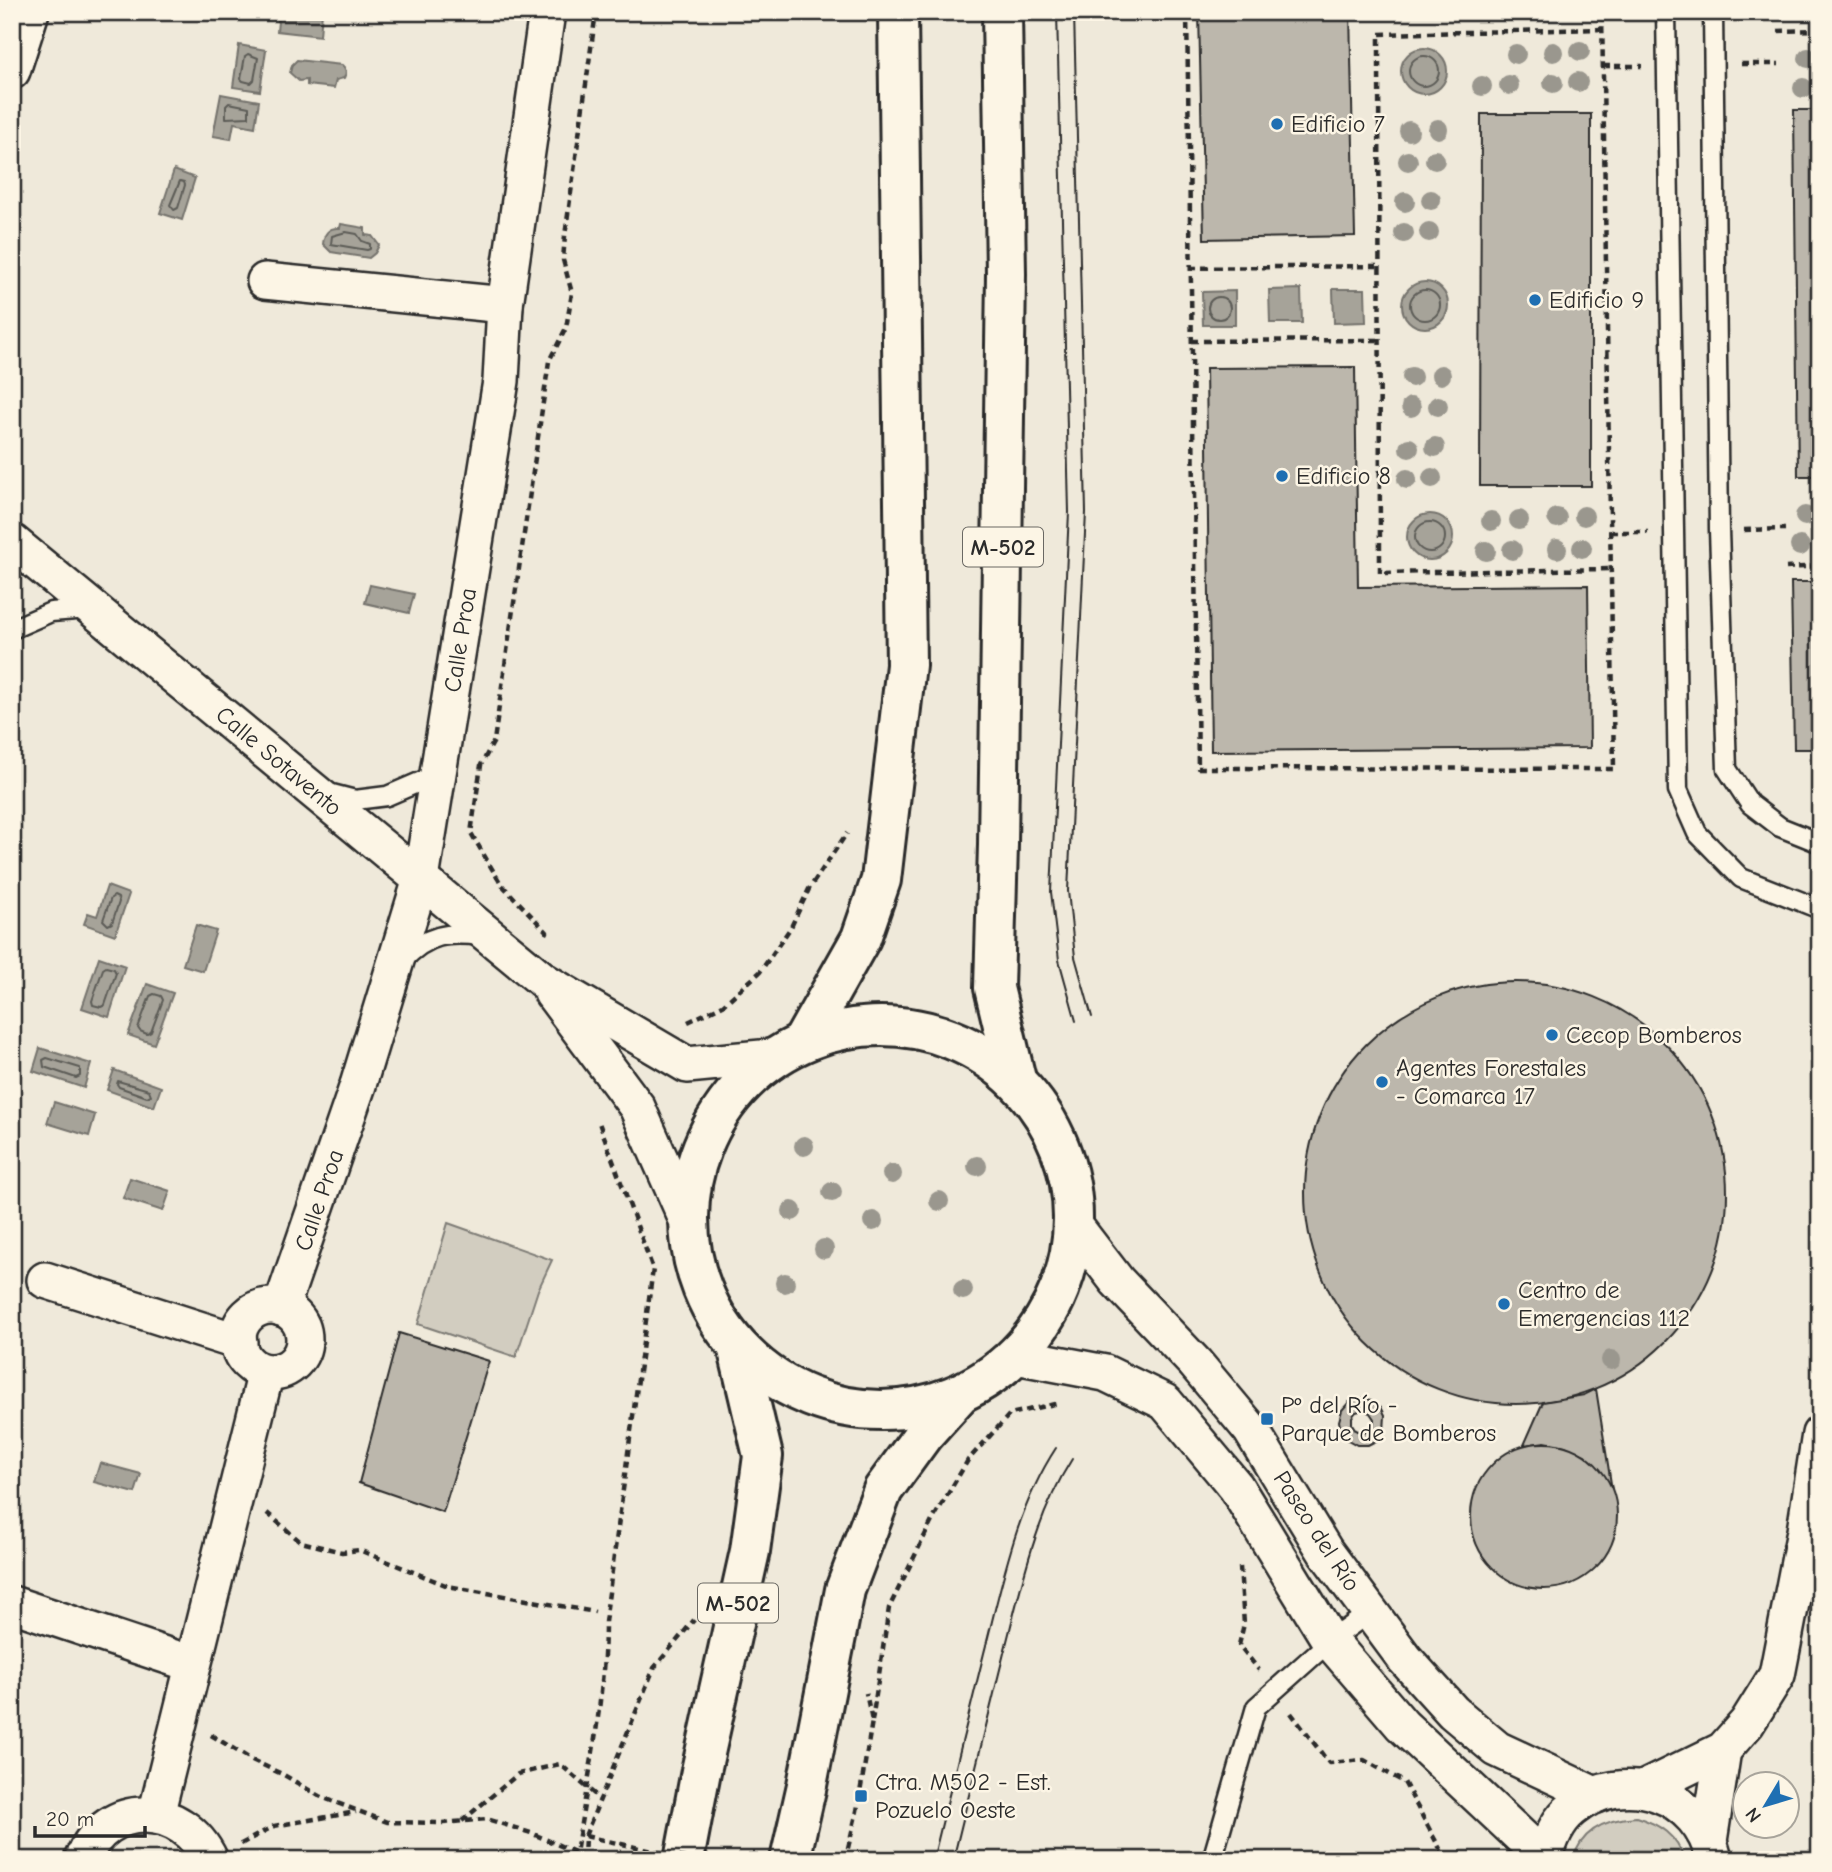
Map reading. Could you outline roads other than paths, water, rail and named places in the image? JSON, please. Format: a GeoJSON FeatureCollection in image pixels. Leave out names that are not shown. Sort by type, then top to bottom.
{"type":"FeatureCollection","features":[{"type":"Feature","properties":{"kind":"highway","name":"M-502"},"geometry":{"type":"LineString","coordinates":[[788,1048],[859,1025],[916,1027],[970,1046],[1016,1079],[1049,1122],[1069,1172],[1074,1225],[1066,1273],[1047,1318],[1016,1356],[990,1378],[959,1395],[901,1411],[841,1407],[783,1385],[737,1346],[710,1308],[693,1265],[687,1220],[697,1157],[726,1100],[788,1048],[861,938],[881,880],[906,665],[898,12]]}},
{"type":"Feature","properties":{"kind":"highway","name":"M-502"},"geometry":{"type":"LineString","coordinates":[[1002,12],[1006,274],[999,818],[994,988],[1016,1079]]}},
{"type":"Feature","properties":{"kind":"highway","name":"M-502"},"geometry":{"type":"LineString","coordinates":[[684,1860],[701,1770],[750,1551],[763,1456],[737,1346]]}},
{"type":"Feature","properties":{"kind":"highway","name":"M-502"},"geometry":{"type":"LineString","coordinates":[[790,1860],[845,1590],[883,1490],[923,1435],[959,1395]]}},
{"type":"Feature","properties":{"kind":"street"},"geometry":{"type":"LineString","coordinates":[[12,71],[31,12]]}},
{"type":"Feature","properties":{"kind":"street","name":"Calle Proa"},"geometry":{"type":"LineString","coordinates":[[281,1308],[358,1085],[421,878],[501,381],[505,305],[547,12]]}},
{"type":"Feature","properties":{"kind":"street"},"geometry":{"type":"LineString","coordinates":[[265,281],[505,305]]}},
{"type":"Feature","properties":{"kind":"street","name":"Calle Sotavento"},"geometry":{"type":"LineString","coordinates":[[15,556],[96,609],[533,973],[687,1065],[788,1048]]}},
{"type":"Feature","properties":{"kind":"street","name":"Calle Sotavento"},"geometry":{"type":"LineString","coordinates":[[533,973],[637,1107],[687,1220]]}},
{"type":"Feature","properties":{"kind":"street","name":"Paseo del Río"},"geometry":{"type":"LineString","coordinates":[[1074,1225],[1117,1281],[1195,1363],[1251,1430],[1325,1552],[1405,1659],[1453,1712],[1497,1749],[1595,1795]]}},
{"type":"Feature","properties":{"kind":"street"},"geometry":{"type":"LineString","coordinates":[[45,1280],[239,1342]]}},
{"type":"Feature","properties":{"kind":"street"},"geometry":{"type":"LineString","coordinates":[[265,1307],[281,1308],[289,1312],[301,1325],[304,1343],[298,1359],[291,1365],[275,1372],[266,1372],[250,1365],[244,1359],[239,1342],[241,1326],[251,1313],[265,1307]]}},
{"type":"Feature","properties":{"kind":"street","name":"Paseo del Río"},"geometry":{"type":"LineString","coordinates":[[1016,1356],[1105,1373],[1165,1402],[1236,1487],[1330,1641],[1402,1725],[1544,1859]]}},
{"type":"Feature","properties":{"kind":"street"},"geometry":{"type":"LineString","coordinates":[[156,1815],[266,1372]]}},
{"type":"Feature","properties":{"kind":"street"},"geometry":{"type":"LineString","coordinates":[[1643,1789],[1723,1750],[1747,1723],[1777,1675],[1813,1531],[1820,1434]]}},
{"type":"Feature","properties":{"kind":"street"},"geometry":{"type":"LineString","coordinates":[[12,1604],[192,1664]]}},
{"type":"Feature","properties":{"kind":"street"},"geometry":{"type":"LineString","coordinates":[[1711,1850],[1723,1750]]}},
{"type":"Feature","properties":{"kind":"street"},"geometry":{"type":"LineString","coordinates":[[1544,1859],[1554,1832],[1571,1810],[1595,1795],[1618,1788],[1643,1789],[1671,1798],[1693,1816],[1711,1850]]}},
{"type":"Feature","properties":{"kind":"street"},"geometry":{"type":"LineString","coordinates":[[82,1860],[86,1848],[99,1832],[116,1821],[135,1815],[156,1815],[178,1823],[197,1838],[210,1859]]}},
{"type":"Feature","properties":{"kind":"lane"},"geometry":{"type":"LineString","coordinates":[[1666,12],[1678,790],[1697,833],[1741,878],[1820,909]]}},
{"type":"Feature","properties":{"kind":"lane"},"geometry":{"type":"LineString","coordinates":[[1713,12],[1719,530],[1727,769],[1750,804],[1780,827],[1820,843]]}},
{"type":"Feature","properties":{"kind":"lane"},"geometry":{"type":"LineString","coordinates":[[12,629],[51,612],[96,609]]}},
{"type":"Feature","properties":{"kind":"lane"},"geometry":{"type":"LineString","coordinates":[[312,788],[355,800],[387,796],[438,774]]}},
{"type":"Feature","properties":{"kind":"lane","name":"Calle Proa"},"geometry":{"type":"LineString","coordinates":[[393,971],[423,943],[439,934],[490,937]]}},
{"type":"Feature","properties":{"kind":"lane"},"geometry":{"type":"LineString","coordinates":[[1212,1860],[1256,1707],[1330,1641],[1370,1612]]}},
{"type":"Feature","properties":{"kind":"water"},"geometry":{"type":"Polygon","coordinates":[[[279,12],[322,12],[320,36],[277,31],[279,12]]]}},
{"type":"Feature","properties":{"kind":"water"},"geometry":{"type":"Polygon","coordinates":[[[239,45],[266,50],[260,91],[233,87],[239,45]]]}},
{"type":"Feature","properties":{"kind":"water"},"geometry":{"type":"Polygon","coordinates":[[[1424,48],[1440,55],[1447,71],[1440,87],[1424,94],[1408,87],[1401,71],[1408,55],[1424,48]]]}},
{"type":"Feature","properties":{"kind":"water"},"geometry":{"type":"Polygon","coordinates":[[[297,60],[342,65],[346,74],[344,78],[336,80],[334,88],[307,85],[307,80],[299,81],[290,73],[297,60]]]}},
{"type":"Feature","properties":{"kind":"water"},"geometry":{"type":"Polygon","coordinates":[[[221,94],[259,101],[255,127],[234,123],[231,139],[213,136],[221,94]]]}},
{"type":"Feature","properties":{"kind":"water"},"geometry":{"type":"Polygon","coordinates":[[[174,170],[195,178],[182,220],[160,213],[174,170]]]}},
{"type":"Feature","properties":{"kind":"water"},"geometry":{"type":"Polygon","coordinates":[[[341,224],[365,228],[365,235],[372,236],[379,245],[375,253],[369,258],[331,252],[323,244],[325,237],[330,230],[340,228],[341,224]]]}},
{"type":"Feature","properties":{"kind":"water"},"geometry":{"type":"Polygon","coordinates":[[[1425,282],[1441,289],[1448,305],[1441,321],[1425,328],[1409,321],[1402,305],[1409,289],[1425,282]]]}},
{"type":"Feature","properties":{"kind":"water"},"geometry":{"type":"Polygon","coordinates":[[[1301,289],[1302,323],[1270,323],[1269,290],[1301,289]]]}},
{"type":"Feature","properties":{"kind":"water"},"geometry":{"type":"Polygon","coordinates":[[[1333,289],[1365,289],[1366,322],[1334,323],[1333,289]]]}},
{"type":"Feature","properties":{"kind":"water"},"geometry":{"type":"Polygon","coordinates":[[[1235,291],[1235,325],[1203,325],[1202,292],[1235,291]]]}},
{"type":"Feature","properties":{"kind":"water"},"geometry":{"type":"Polygon","coordinates":[[[1430,514],[1446,521],[1453,537],[1446,553],[1430,560],[1414,553],[1407,537],[1414,521],[1430,514]]]}},
{"type":"Feature","properties":{"kind":"water"},"geometry":{"type":"Polygon","coordinates":[[[370,585],[414,594],[409,613],[365,603],[370,585]]]}},
{"type":"Feature","properties":{"kind":"water"},"geometry":{"type":"Polygon","coordinates":[[[107,886],[129,894],[115,935],[84,924],[88,913],[97,916],[107,886]]]}},
{"type":"Feature","properties":{"kind":"water"},"geometry":{"type":"Polygon","coordinates":[[[196,925],[216,931],[203,971],[183,965],[196,925]]]}},
{"type":"Feature","properties":{"kind":"water"},"geometry":{"type":"Polygon","coordinates":[[[99,957],[125,966],[109,1017],[82,1008],[99,957]]]}},
{"type":"Feature","properties":{"kind":"water"},"geometry":{"type":"Polygon","coordinates":[[[147,984],[173,993],[154,1044],[128,1035],[147,984]]]}},
{"type":"Feature","properties":{"kind":"water"},"geometry":{"type":"Polygon","coordinates":[[[40,1048],[91,1064],[84,1088],[33,1071],[40,1048]]]}},
{"type":"Feature","properties":{"kind":"water"},"geometry":{"type":"Polygon","coordinates":[[[114,1070],[161,1087],[154,1107],[107,1090],[114,1070]]]}},
{"type":"Feature","properties":{"kind":"water"},"geometry":{"type":"Polygon","coordinates":[[[54,1102],[95,1115],[89,1136],[47,1123],[54,1102]]]}},
{"type":"Feature","properties":{"kind":"water"},"geometry":{"type":"Polygon","coordinates":[[[130,1178],[170,1191],[163,1211],[123,1198],[130,1178]]]}},
{"type":"Feature","properties":{"kind":"water"},"geometry":{"type":"Polygon","coordinates":[[[100,1463],[141,1474],[135,1493],[94,1482],[100,1463]]]}},
{"type":"Feature","properties":{"kind":"tram line"},"geometry":{"type":"LineString","coordinates":[[1057,12],[1069,512],[1051,892],[1059,960],[1076,1021]]}},
{"type":"Feature","properties":{"kind":"tram line"},"geometry":{"type":"LineString","coordinates":[[1074,12],[1086,512],[1068,891],[1075,957],[1092,1017]]}},
{"type":"Feature","properties":{"kind":"tram line"},"geometry":{"type":"LineString","coordinates":[[933,1860],[1012,1547],[1030,1496],[1056,1448]]}},
{"type":"Feature","properties":{"kind":"tram line"},"geometry":{"type":"LineString","coordinates":[[953,1860],[1030,1553],[1048,1504],[1072,1459]]}},
{"type":"Feature","properties":{"kind":"place","name":"Edificio 7"},"geometry":{"type":"Point","coordinates":[1277,124]}},
{"type":"Feature","properties":{"kind":"place","name":"Edificio 9"},"geometry":{"type":"Point","coordinates":[1535,300]}},
{"type":"Feature","properties":{"kind":"place","name":"Edificio 8"},"geometry":{"type":"Point","coordinates":[1282,476]}},
{"type":"Feature","properties":{"kind":"place","name":"Cecop Bomberos"},"geometry":{"type":"Point","coordinates":[1552,1035]}},
{"type":"Feature","properties":{"kind":"place","name":"Agentes Forestales - Comarca 17"},"geometry":{"type":"Point","coordinates":[1382,1082]}},
{"type":"Feature","properties":{"kind":"place","name":"Centro de Emergencias 112"},"geometry":{"type":"Point","coordinates":[1504,1304]}},
{"type":"Feature","properties":{"kind":"place","name":"Pº del Río - Parque de Bomberos"},"geometry":{"type":"Point","coordinates":[1267,1419]}},
{"type":"Feature","properties":{"kind":"place","name":"Ctra. M502 - Est. Pozuelo Oeste"},"geometry":{"type":"Point","coordinates":[861,1796]}}]}
